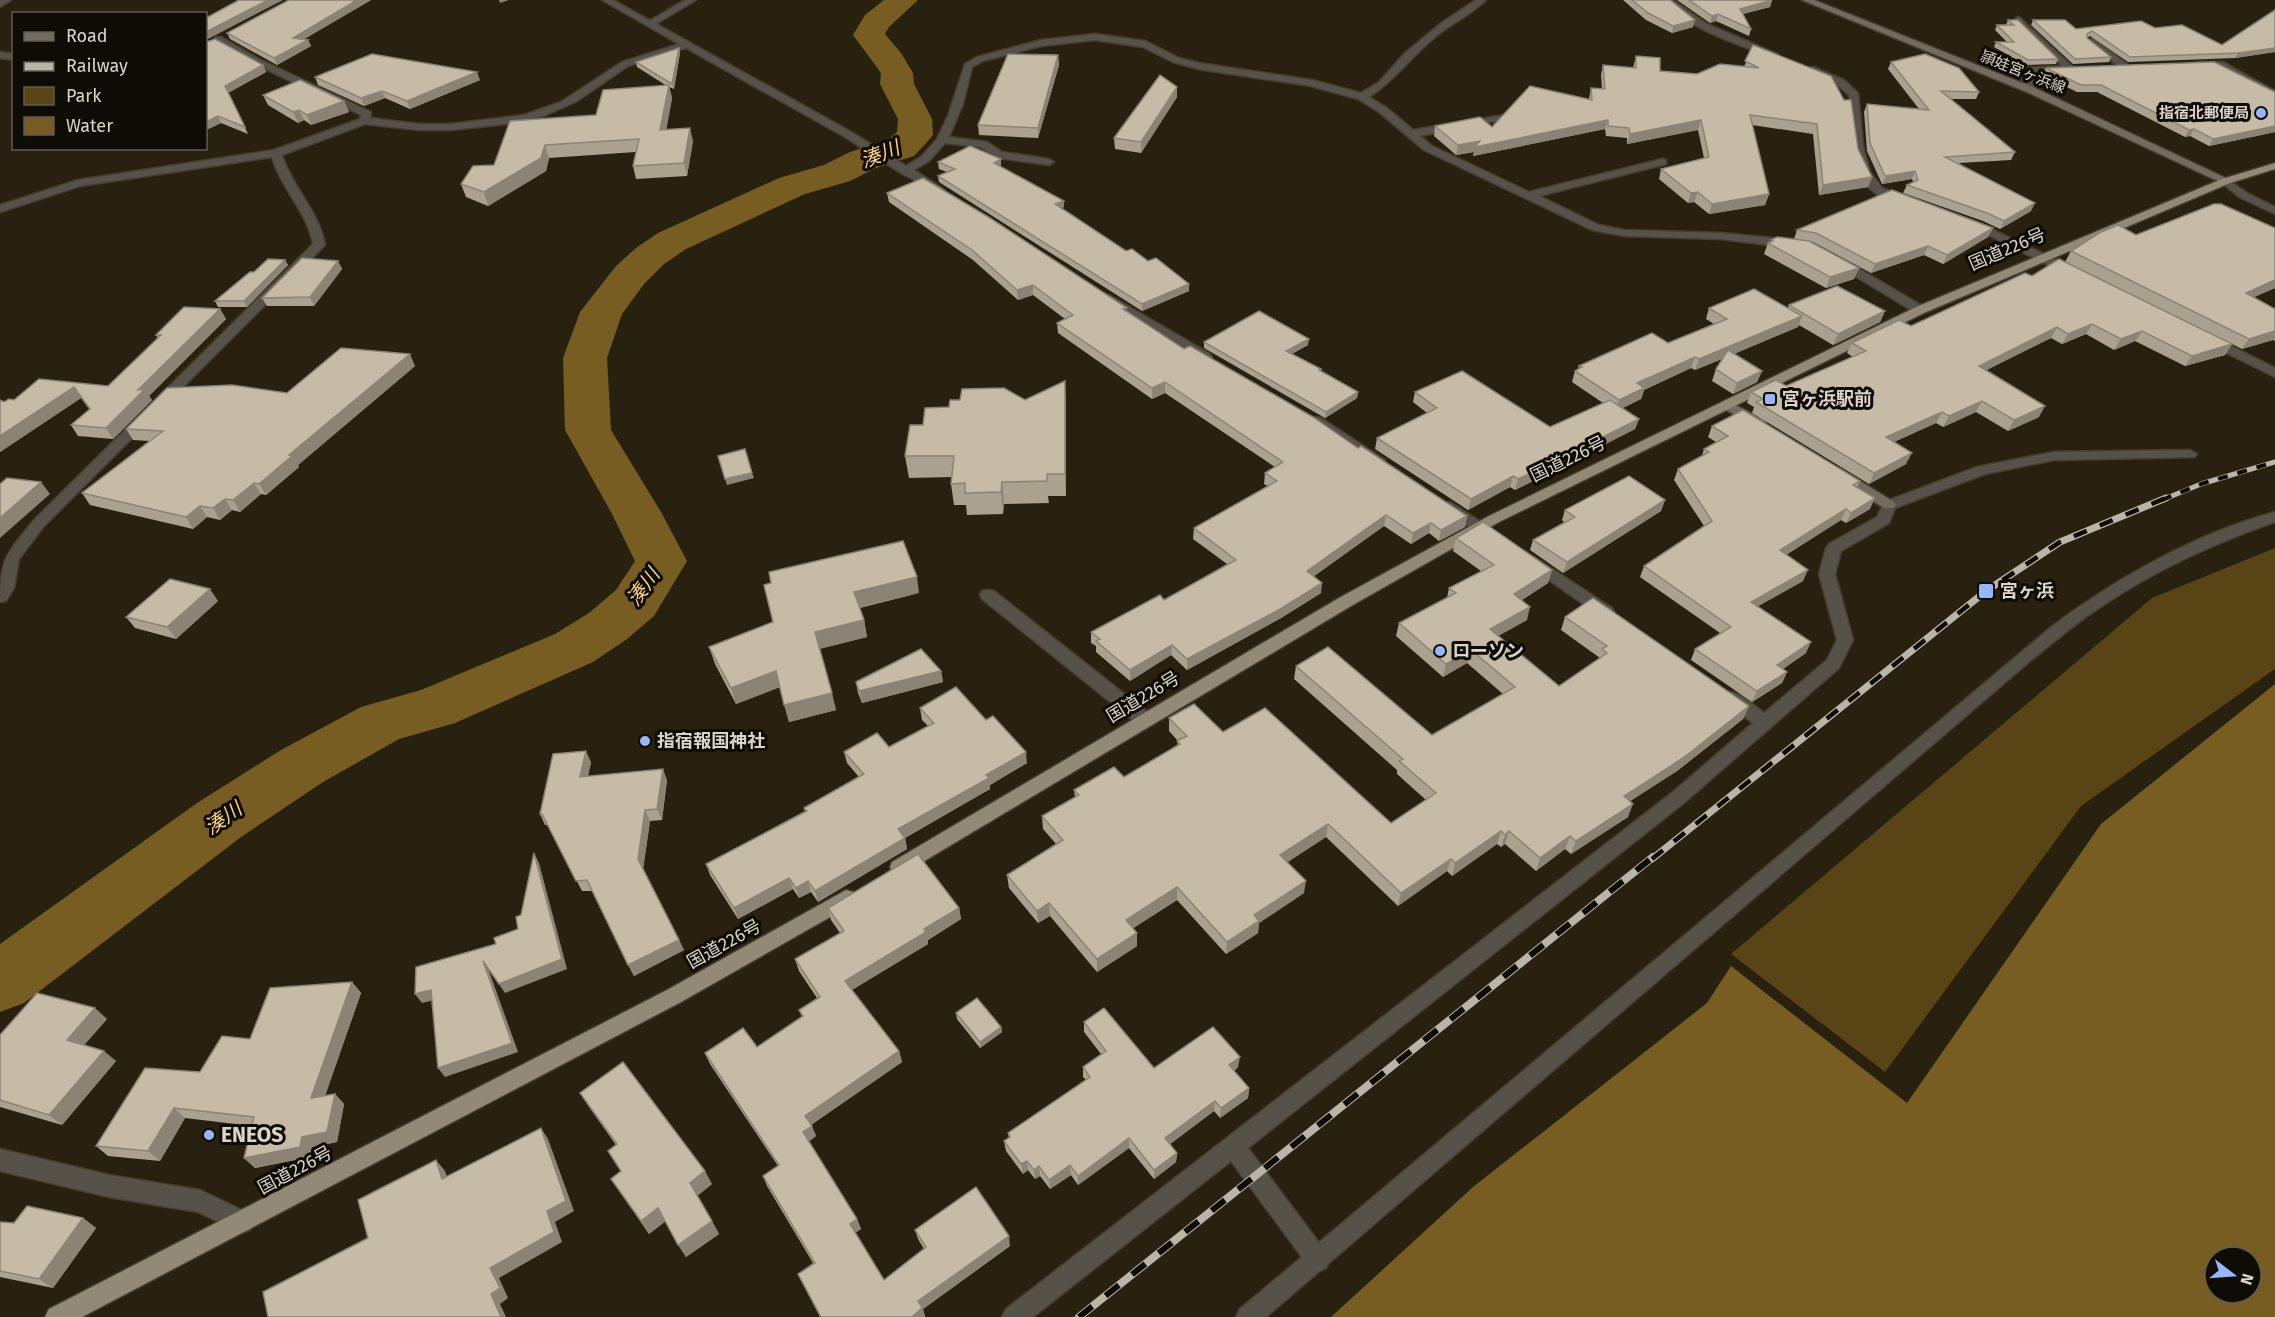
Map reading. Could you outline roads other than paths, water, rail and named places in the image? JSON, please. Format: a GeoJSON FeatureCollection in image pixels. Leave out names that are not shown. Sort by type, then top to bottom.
{"type":"FeatureCollection","features":[{"type":"Feature","properties":{"kind":"highway","name":"国道226号"},"geometry":{"type":"LineString","coordinates":[[888,873],[1345,602],[1480,526],[1920,310],[2226,181],[2275,166]]}},
{"type":"Feature","properties":{"kind":"highway","name":"国道226号"},"geometry":{"type":"LineString","coordinates":[[57,1317],[674,996],[857,892]]}},
{"type":"Feature","properties":{"kind":"main road","name":"頴娃宮ヶ浜線"},"geometry":{"type":"LineString","coordinates":[[1806,0],[2033,91],[2226,181]]}},
{"type":"Feature","properties":{"kind":"main road"},"geometry":{"type":"LineString","coordinates":[[1726,404],[1769,430]]}},
{"type":"Feature","properties":{"kind":"main road"},"geometry":{"type":"LineString","coordinates":[[1829,467],[1889,505]]}},
{"type":"Feature","properties":{"kind":"street"},"geometry":{"type":"LineString","coordinates":[[0,4],[7,0]]}},
{"type":"Feature","properties":{"kind":"street"},"geometry":{"type":"LineString","coordinates":[[606,0],[651,23],[945,194]]}},
{"type":"Feature","properties":{"kind":"street"},"geometry":{"type":"LineString","coordinates":[[651,23],[692,0]]}},
{"type":"Feature","properties":{"kind":"street"},"geometry":{"type":"LineString","coordinates":[[1362,97],[1383,84],[1407,56],[1443,26],[1482,0]]}},
{"type":"Feature","properties":{"kind":"street"},"geometry":{"type":"LineString","coordinates":[[1668,0],[1679,12],[1697,22],[1787,60]]}},
{"type":"Feature","properties":{"kind":"street"},"geometry":{"type":"LineString","coordinates":[[2019,20],[2076,69],[2022,70],[2033,91]]}},
{"type":"Feature","properties":{"kind":"street"},"geometry":{"type":"LineString","coordinates":[[207,45],[223,37],[256,61],[367,114],[364,121]]}},
{"type":"Feature","properties":{"kind":"street"},"geometry":{"type":"LineString","coordinates":[[900,168],[926,158],[942,139],[960,99],[968,66],[980,58],[1064,39],[1095,37],[1123,39],[1145,44],[1176,60],[1198,66],[1291,79],[1362,97],[1383,110],[1428,148],[1596,228],[1608,231],[1721,236],[1808,247]]}},
{"type":"Feature","properties":{"kind":"street"},"geometry":{"type":"LineString","coordinates":[[2091,41],[2125,67]]}},
{"type":"Feature","properties":{"kind":"street"},"geometry":{"type":"LineString","coordinates":[[0,210],[78,183],[276,153],[364,121],[451,128],[474,126],[543,112],[579,97],[626,64],[687,45]]}},
{"type":"Feature","properties":{"kind":"street"},"geometry":{"type":"LineString","coordinates":[[1798,64],[1849,88],[1854,95],[1860,158],[1868,181],[1878,190],[1913,202]]}},
{"type":"Feature","properties":{"kind":"street"},"geometry":{"type":"LineString","coordinates":[[2185,65],[2220,64],[2275,96]]}},
{"type":"Feature","properties":{"kind":"street"},"geometry":{"type":"LineString","coordinates":[[2103,68],[2137,67]]}},
{"type":"Feature","properties":{"kind":"street"},"geometry":{"type":"LineString","coordinates":[[1411,134],[1501,117]]}},
{"type":"Feature","properties":{"kind":"street"},"geometry":{"type":"LineString","coordinates":[[942,139],[983,144],[999,154],[1049,162]]}},
{"type":"Feature","properties":{"kind":"street"},"geometry":{"type":"LineString","coordinates":[[0,597],[6,588],[12,558],[39,523],[319,245],[318,231],[279,168],[276,153]]}},
{"type":"Feature","properties":{"kind":"street"},"geometry":{"type":"LineString","coordinates":[[1527,196],[1662,162]]}},
{"type":"Feature","properties":{"kind":"street"},"geometry":{"type":"LineString","coordinates":[[2226,181],[2242,195],[2275,211]]}},
{"type":"Feature","properties":{"kind":"street"},"geometry":{"type":"LineString","coordinates":[[1960,219],[2085,278]]}},
{"type":"Feature","properties":{"kind":"street"},"geometry":{"type":"LineString","coordinates":[[1825,255],[1920,310]]}},
{"type":"Feature","properties":{"kind":"street"},"geometry":{"type":"LineString","coordinates":[[1094,290],[1217,364]]}},
{"type":"Feature","properties":{"kind":"street"},"geometry":{"type":"LineString","coordinates":[[2192,332],[2275,373]]}},
{"type":"Feature","properties":{"kind":"street"},"geometry":{"type":"LineString","coordinates":[[1300,412],[1391,468]]}},
{"type":"Feature","properties":{"kind":"street"},"geometry":{"type":"LineString","coordinates":[[1014,1317],[1679,797],[1833,664],[1845,640],[1827,574],[1834,548],[1884,520],[1889,505],[1982,470],[2054,456],[2190,454]]}},
{"type":"Feature","properties":{"kind":"street"},"geometry":{"type":"LineString","coordinates":[[1440,501],[1501,539]]}},
{"type":"Feature","properties":{"kind":"street"},"geometry":{"type":"LineString","coordinates":[[1248,1317],[1318,1260],[2055,632],[2108,594],[2231,531],[2275,517]]}},
{"type":"Feature","properties":{"kind":"street"},"geometry":{"type":"LineString","coordinates":[[1520,553],[1618,620]]}},
{"type":"Feature","properties":{"kind":"street"},"geometry":{"type":"LineString","coordinates":[[988,595],[1145,720]]}},
{"type":"Feature","properties":{"kind":"street"},"geometry":{"type":"LineString","coordinates":[[1716,688],[1764,722]]}},
{"type":"Feature","properties":{"kind":"street"},"geometry":{"type":"LineString","coordinates":[[1233,1146],[1318,1260]]}},
{"type":"Feature","properties":{"kind":"street"},"geometry":{"type":"LineString","coordinates":[[0,1161],[109,1186],[200,1202],[242,1222]]}},
{"type":"Feature","properties":{"kind":"water"},"geometry":{"type":"Polygon","coordinates":[[[2275,684],[2275,1317],[1331,1317],[1473,1187],[1707,1003],[1731,966],[1907,1103],[2101,824],[2275,684]]]}},
{"type":"Feature","properties":{"kind":"waterway","name":"湊川"},"geometry":{"type":"LineString","coordinates":[[0,982],[219,820],[302,766],[381,722],[435,708],[574,648],[608,626],[635,603],[661,561],[636,512],[588,430],[585,358],[601,312],[630,275],[650,256],[672,241],[792,186],[837,173],[863,160],[901,148],[915,135],[915,119],[897,84],[897,73],[890,60],[869,35],[876,22],[903,0]]}},
{"type":"Feature","properties":{"kind":"railway"},"geometry":{"type":"LineString","coordinates":[[2162,500],[2201,484],[2275,462]]}},
{"type":"Feature","properties":{"kind":"railway"},"geometry":{"type":"LineString","coordinates":[[1652,859],[1986,591],[2060,542],[2166,498]]}},
{"type":"Feature","properties":{"kind":"railway"},"geometry":{"type":"LineString","coordinates":[[1079,1317],[1653,857]]}},
{"type":"Feature","properties":{"kind":"place","name":"指宿北郵便局"},"geometry":{"type":"Point","coordinates":[2261,113]}},
{"type":"Feature","properties":{"kind":"place","name":"宮ヶ浜駅前"},"geometry":{"type":"Point","coordinates":[1770,399]}},
{"type":"Feature","properties":{"kind":"place","name":"宮ヶ浜"},"geometry":{"type":"Point","coordinates":[1986,591]}},
{"type":"Feature","properties":{"kind":"place","name":"ローソン"},"geometry":{"type":"Point","coordinates":[1440,651]}},
{"type":"Feature","properties":{"kind":"place","name":"指宿報国神社"},"geometry":{"type":"Point","coordinates":[645,741]}},
{"type":"Feature","properties":{"kind":"place","name":"ENEOS"},"geometry":{"type":"Point","coordinates":[209,1135]}}]}
